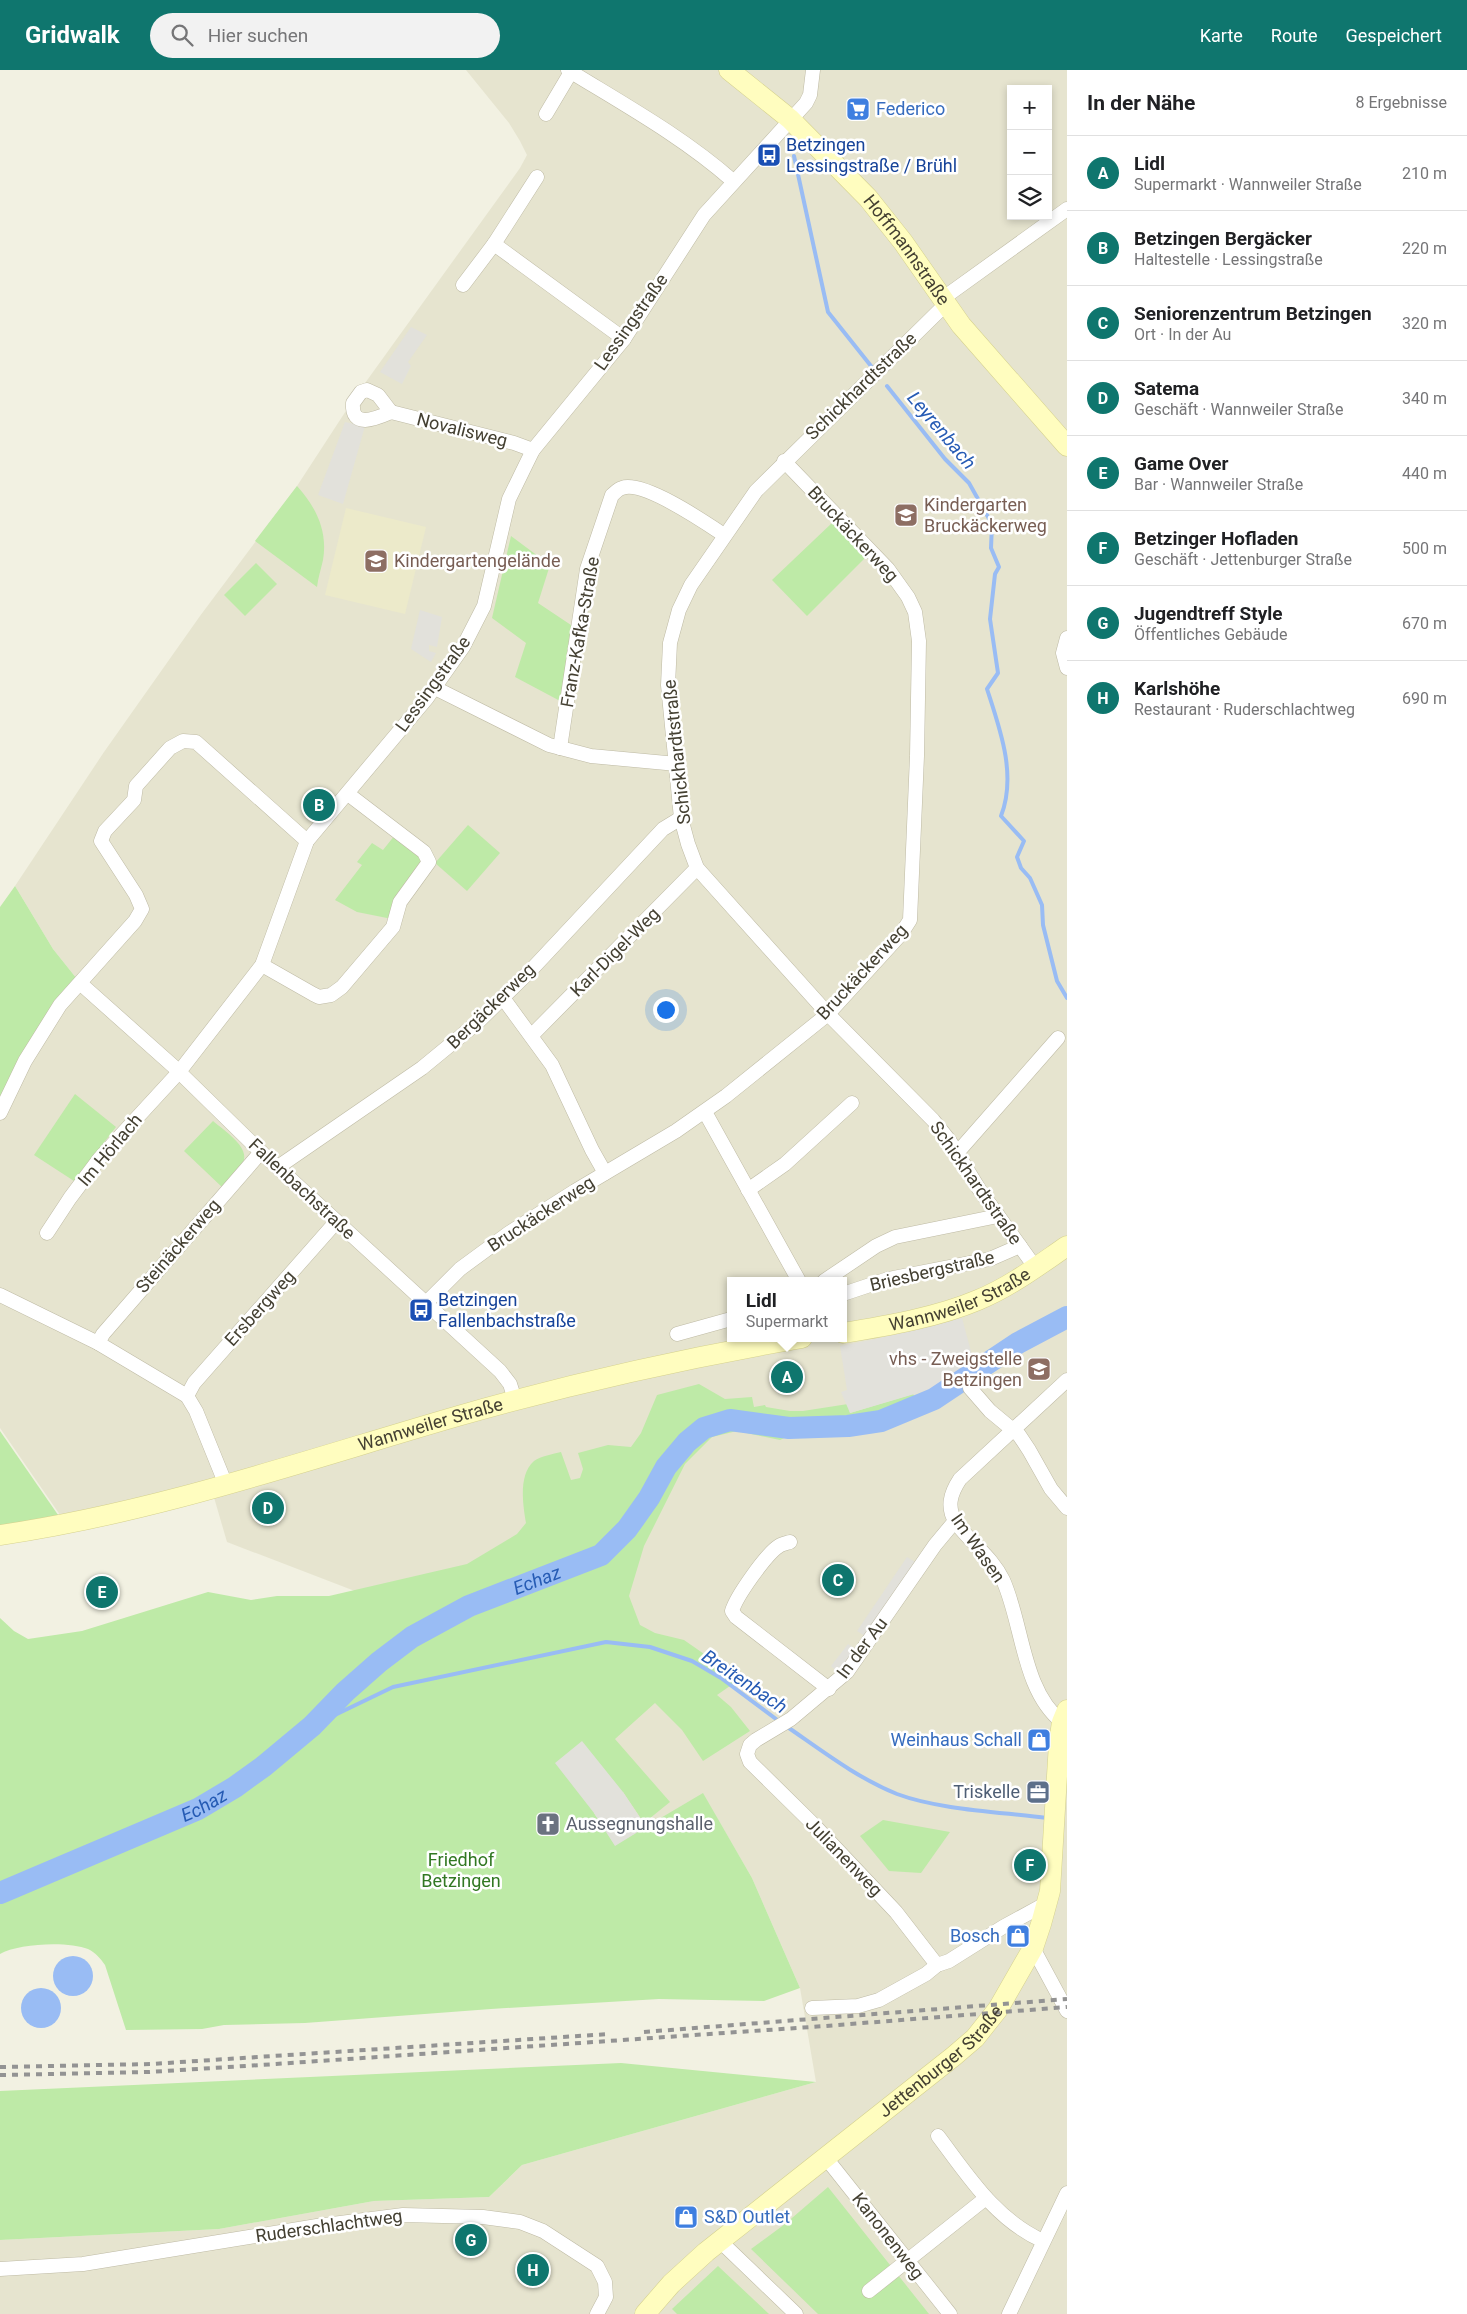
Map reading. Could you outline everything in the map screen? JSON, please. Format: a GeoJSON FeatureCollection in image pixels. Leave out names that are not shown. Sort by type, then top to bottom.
{"type":"FeatureCollection","features":[{"type":"Feature","properties":{"kind":"street","name":"Hoffmannstraße"},"geometry":{"type":"LineString","coordinates":[[729,70],[790,119],[834,162],[884,218],[961,325],[1067,446]]}},
{"type":"Feature","properties":{"kind":"street","name":"Lessingstraße"},"geometry":{"type":"LineString","coordinates":[[179,1072],[262,965],[307,841],[348,794],[434,688],[464,647],[484,606],[509,499],[533,450],[624,339],[704,215],[806,103],[810,95],[813,70]]}},
{"type":"Feature","properties":{"kind":"street"},"geometry":{"type":"LineString","coordinates":[[546,114],[569,71],[682,141],[733,182]]}},
{"type":"Feature","properties":{"kind":"street"},"geometry":{"type":"LineString","coordinates":[[463,284],[494,244],[537,177]]}},
{"type":"Feature","properties":{"kind":"street","name":"Schickhardtstraße"},"geometry":{"type":"LineString","coordinates":[[1035,1267],[998,1216],[934,1120],[828,1014],[697,868],[681,818],[668,685],[670,643],[679,610],[691,585],[756,491],[784,461],[870,380],[944,301],[1067,209]]}},
{"type":"Feature","properties":{"kind":"street"},"geometry":{"type":"LineString","coordinates":[[494,244],[624,339]]}},
{"type":"Feature","properties":{"kind":"street","name":"Novalisweg"},"geometry":{"type":"LineString","coordinates":[[391,412],[514,443],[533,450]]}},
{"type":"Feature","properties":{"kind":"street","name":"Bruckäckerweg"},"geometry":{"type":"LineString","coordinates":[[426,1303],[445,1283],[478,1255],[535,1215],[705,1112],[828,1014],[901,934],[910,920],[920,641],[915,612],[897,581],[866,544],[784,461]]}},
{"type":"Feature","properties":{"kind":"street","name":"Franz-Kafka-Straße"},"geometry":{"type":"LineString","coordinates":[[560,748],[587,569],[612,494],[622,488],[629,487],[676,503],[724,535]]}},
{"type":"Feature","properties":{"kind":"street"},"geometry":{"type":"LineString","coordinates":[[1067,638],[1063,653],[1067,668]]}},
{"type":"Feature","properties":{"kind":"street"},"geometry":{"type":"LineString","coordinates":[[434,688],[529,736],[560,748],[591,756],[677,764]]}},
{"type":"Feature","properties":{"kind":"street"},"geometry":{"type":"LineString","coordinates":[[0,1112],[25,1061],[60,1005],[81,984],[135,921],[142,909],[136,895],[101,841],[105,831],[134,800],[136,786],[170,748],[183,741],[196,742],[307,841]]}},
{"type":"Feature","properties":{"kind":"street"},"geometry":{"type":"LineString","coordinates":[[262,965],[319,997],[331,995],[342,987],[393,928],[400,902],[429,862],[424,852],[348,794]]}},
{"type":"Feature","properties":{"kind":"street","name":"Bergäckerweg"},"geometry":{"type":"LineString","coordinates":[[278,1168],[437,1056],[504,998],[663,828],[681,818]]}},
{"type":"Feature","properties":{"kind":"street","name":"Karl-Digel-Weg"},"geometry":{"type":"LineString","coordinates":[[532,1035],[697,868]]}},
{"type":"Feature","properties":{"kind":"street","name":"Fallenbachstraße"},"geometry":{"type":"LineString","coordinates":[[81,984],[179,1072],[278,1168],[503,1375],[510,1384],[515,1400]]}},
{"type":"Feature","properties":{"kind":"street"},"geometry":{"type":"LineString","coordinates":[[504,998],[532,1035],[558,1076],[605,1173]]}},
{"type":"Feature","properties":{"kind":"street"},"geometry":{"type":"LineString","coordinates":[[957,1153],[1058,1038]]}},
{"type":"Feature","properties":{"kind":"street","name":"Im Hörlach"},"geometry":{"type":"LineString","coordinates":[[48,1233],[70,1198],[100,1158],[179,1072]]}},
{"type":"Feature","properties":{"kind":"street"},"geometry":{"type":"LineString","coordinates":[[748,1190],[785,1164],[852,1103]]}},
{"type":"Feature","properties":{"kind":"street"},"geometry":{"type":"LineString","coordinates":[[705,1112],[797,1277]]}},
{"type":"Feature","properties":{"kind":"street","name":"Steinäckerweg"},"geometry":{"type":"LineString","coordinates":[[98,1343],[103,1334],[141,1288],[261,1152]]}},
{"type":"Feature","properties":{"kind":"street"},"geometry":{"type":"LineString","coordinates":[[830,1277],[888,1240],[998,1216]]}},
{"type":"Feature","properties":{"kind":"street","name":"Ersbergweg"},"geometry":{"type":"LineString","coordinates":[[186,1396],[194,1384],[336,1222]]}},
{"type":"Feature","properties":{"kind":"street","name":"Briesbergstraße"},"geometry":{"type":"LineString","coordinates":[[847,1293],[888,1279],[990,1259],[1020,1246]]}},
{"type":"Feature","properties":{"kind":"street","name":"Wannweiler Straße"},"geometry":{"type":"LineString","coordinates":[[847,1332],[885,1326],[967,1304],[996,1292],[1067,1246]]}},
{"type":"Feature","properties":{"kind":"street"},"geometry":{"type":"LineString","coordinates":[[0,1294],[98,1343],[186,1396],[196,1411],[226,1485]]}},
{"type":"Feature","properties":{"kind":"street"},"geometry":{"type":"LineString","coordinates":[[677,1334],[727,1320]]}},
{"type":"Feature","properties":{"kind":"street","name":"Wannweiler Straße"},"geometry":{"type":"LineString","coordinates":[[0,1535],[64,1524],[146,1506],[226,1485],[515,1400],[715,1354],[780,1342]]}},
{"type":"Feature","properties":{"kind":"street","name":"Im Wasen"},"geometry":{"type":"LineString","coordinates":[[1065,1716],[1051,1712],[1038,1687],[1022,1647],[1014,1612],[1000,1574],[986,1554],[964,1533],[955,1521],[950,1507],[950,1497],[954,1488],[1013,1429],[1067,1380]]}},
{"type":"Feature","properties":{"kind":"street"},"geometry":{"type":"LineString","coordinates":[[970,1388],[990,1411],[1013,1429],[1029,1450],[1051,1489],[1067,1508]]}},
{"type":"Feature","properties":{"kind":"street","name":"In der Au"},"geometry":{"type":"LineString","coordinates":[[747,1754],[750,1745],[792,1719],[847,1672],[955,1521]]}},
{"type":"Feature","properties":{"kind":"street"},"geometry":{"type":"LineString","coordinates":[[790,1542],[778,1546],[770,1554],[738,1598],[732,1611],[736,1617],[829,1689]]}},
{"type":"Feature","properties":{"kind":"street","name":"Jettenburger Straße"},"geometry":{"type":"LineString","coordinates":[[645,2314],[684,2270],[975,2038],[1006,1996],[1033,1948],[1050,1891],[1054,1818],[1065,1716]]}},
{"type":"Feature","properties":{"kind":"street","name":"Julianenweg"},"geometry":{"type":"LineString","coordinates":[[747,1754],[750,1762],[813,1824],[896,1912],[937,1965]]}},
{"type":"Feature","properties":{"kind":"street"},"geometry":{"type":"LineString","coordinates":[[812,2008],[858,2006],[871,2003],[912,1983],[937,1965],[949,1961],[1003,1927],[1047,1903]]}},
{"type":"Feature","properties":{"kind":"street"},"geometry":{"type":"LineString","coordinates":[[1033,1948],[1067,2011]]}},
{"type":"Feature","properties":{"kind":"street"},"geometry":{"type":"LineString","coordinates":[[938,2136],[986,2198],[1008,2221],[1023,2232],[1043,2241]]}},
{"type":"Feature","properties":{"kind":"street","name":"Kanonenweg"},"geometry":{"type":"LineString","coordinates":[[826,2158],[950,2314]]}},
{"type":"Feature","properties":{"kind":"street"},"geometry":{"type":"LineString","coordinates":[[1009,2314],[1067,2193]]}},
{"type":"Feature","properties":{"kind":"street"},"geometry":{"type":"LineString","coordinates":[[869,2290],[986,2198]]}},
{"type":"Feature","properties":{"kind":"street","name":"Ruderschlachtweg"},"geometry":{"type":"LineString","coordinates":[[0,2270],[83,2264],[317,2226],[402,2215],[483,2217],[520,2222],[543,2231],[597,2266],[605,2282],[606,2297],[597,2314]]}},
{"type":"Feature","properties":{"kind":"street"},"geometry":{"type":"LineString","coordinates":[[720,2241],[796,2314]]}},
{"type":"Feature","properties":{"kind":"shaded area"},"geometry":{"type":"Polygon","coordinates":[[[466,70],[1067,70],[1067,2314],[0,2314],[0,2240],[219,2229],[374,2201],[489,2197],[522,2165],[816,2082],[800,1988],[752,1878],[703,1794],[615,1846],[594,1813],[555,1763],[564,1755],[386,1603],[227,1542],[213,1494],[67,1525],[0,1428],[0,1113],[81,984],[53,949],[15,886],[104,752],[200,616],[297,486],[355,397],[520,168],[527,155],[509,123],[466,70]]]}},
{"type":"Feature","properties":{"kind":"shaded area"},"geometry":{"type":"Polygon","coordinates":[[[411,327],[427,335],[408,362],[411,366],[402,384],[380,372],[411,327]]]}},
{"type":"Feature","properties":{"kind":"shaded area"},"geometry":{"type":"Polygon","coordinates":[[[345,422],[365,426],[343,504],[318,495],[345,422]]]}},
{"type":"Feature","properties":{"kind":"shaded area","name":"Kindergartengelände"},"geometry":{"type":"Polygon","coordinates":[[[346,508],[426,527],[405,614],[325,595],[346,508]]]}},
{"type":"Feature","properties":{"kind":"shaded area"},"geometry":{"type":"Polygon","coordinates":[[[420,610],[442,617],[437,647],[429,645],[429,651],[436,653],[431,662],[411,649],[420,610]]]}},
{"type":"Feature","properties":{"kind":"shaded area"},"geometry":{"type":"Polygon","coordinates":[[[962,1318],[973,1359],[958,1363],[961,1369],[928,1390],[850,1413],[841,1392],[847,1390],[840,1346],[962,1318]]]}},
{"type":"Feature","properties":{"kind":"shaded area"},"geometry":{"type":"Polygon","coordinates":[[[907,1557],[915,1562],[865,1636],[857,1631],[907,1557]]]}},
{"type":"Feature","properties":{"kind":"shaded area"},"geometry":{"type":"Polygon","coordinates":[[[848,1644],[856,1649],[838,1673],[831,1666],[848,1644]]]}},
{"type":"Feature","properties":{"kind":"shaded area"},"geometry":{"type":"Polygon","coordinates":[[[582,1741],[623,1792],[646,1827],[615,1846],[594,1813],[555,1763],[582,1741]]]}},
{"type":"Feature","properties":{"kind":"green space"},"geometry":{"type":"Polygon","coordinates":[[[297,486],[315,511],[324,539],[323,560],[317,587],[255,541],[297,486]]]}},
{"type":"Feature","properties":{"kind":"green space"},"geometry":{"type":"Polygon","coordinates":[[[833,522],[867,556],[807,616],[772,580],[833,522]]]}},
{"type":"Feature","properties":{"kind":"green space"},"geometry":{"type":"Polygon","coordinates":[[[511,536],[550,565],[538,603],[574,627],[562,702],[515,677],[526,643],[492,618],[511,536]]]}},
{"type":"Feature","properties":{"kind":"green space"},"geometry":{"type":"Polygon","coordinates":[[[256,563],[277,584],[245,616],[224,595],[256,563]]]}},
{"type":"Feature","properties":{"kind":"green space"},"geometry":{"type":"Polygon","coordinates":[[[468,825],[500,853],[467,891],[435,863],[468,825]]]}},
{"type":"Feature","properties":{"kind":"green space"},"geometry":{"type":"Polygon","coordinates":[[[395,835],[424,858],[392,919],[357,912],[335,900],[362,865],[357,862],[372,843],[383,850],[395,835]]]}},
{"type":"Feature","properties":{"kind":"green space"},"geometry":{"type":"Polygon","coordinates":[[[15,886],[53,949],[81,984],[0,1113],[0,907],[15,886]]]}},
{"type":"Feature","properties":{"kind":"green space"},"geometry":{"type":"Polygon","coordinates":[[[75,1094],[116,1127],[74,1181],[34,1155],[75,1094]]]}},
{"type":"Feature","properties":{"kind":"green space"},"geometry":{"type":"Polygon","coordinates":[[[213,1121],[235,1139],[243,1151],[244,1157],[241,1166],[223,1188],[184,1151],[213,1121]]]}},
{"type":"Feature","properties":{"kind":"green space","name":"Friedhof Betzingen"},"geometry":{"type":"Polygon","coordinates":[[[699,1384],[725,1399],[752,1397],[754,1407],[765,1405],[766,1407],[790,1411],[803,1411],[848,1404],[850,1413],[913,1394],[919,1403],[885,1416],[816,1423],[780,1440],[737,1431],[712,1437],[685,1464],[644,1546],[629,1596],[640,1625],[655,1633],[684,1640],[740,1679],[717,1695],[731,1707],[750,1731],[703,1761],[682,1730],[655,1703],[615,1739],[670,1802],[644,1823],[623,1792],[594,1813],[615,1845],[703,1793],[752,1878],[800,1988],[764,2001],[659,1999],[305,2023],[224,2025],[202,2029],[126,2030],[105,1965],[98,1956],[88,1949],[80,1946],[44,1944],[19,1947],[0,1954],[0,1618],[14,1631],[28,1639],[82,1631],[208,1592],[251,1600],[277,1596],[329,1596],[467,1564],[517,1534],[526,1523],[523,1499],[524,1482],[529,1467],[534,1461],[544,1456],[561,1452],[571,1480],[580,1478],[583,1469],[578,1453],[608,1445],[631,1447],[641,1433],[657,1395],[699,1384]]]}},
{"type":"Feature","properties":{"kind":"green space"},"geometry":{"type":"Polygon","coordinates":[[[0,1431],[65,1525],[0,1536],[0,1431]]]}},
{"type":"Feature","properties":{"kind":"green space"},"geometry":{"type":"Polygon","coordinates":[[[883,1820],[950,1832],[921,1873],[889,1871],[860,1836],[883,1820]]]}},
{"type":"Feature","properties":{"kind":"green space"},"geometry":{"type":"Polygon","coordinates":[[[621,2063],[816,2082],[522,2165],[489,2197],[374,2201],[219,2229],[0,2240],[0,2091],[621,2063]]]}},
{"type":"Feature","properties":{"kind":"green space"},"geometry":{"type":"Polygon","coordinates":[[[828,2187],[929,2314],[818,2314],[751,2249],[785,2224],[828,2187]]]}},
{"type":"Feature","properties":{"kind":"green space"},"geometry":{"type":"Polygon","coordinates":[[[718,2266],[769,2314],[677,2314],[672,2309],[718,2266]]]}},
{"type":"Feature","properties":{"kind":"water"},"geometry":{"type":"Polygon","coordinates":[[[1067,1306],[1067,1328],[1054,1333],[1044,1333],[1042,1330],[1046,1322],[1067,1306]]]}},
{"type":"Feature","properties":{"kind":"water"},"geometry":{"type":"Polygon","coordinates":[[[69,1956],[77,1956],[84,1959],[90,1965],[93,1976],[90,1987],[84,1993],[77,1996],[69,1996],[62,1993],[56,1987],[53,1980],[53,1972],[56,1965],[62,1959],[69,1956]]]}},
{"type":"Feature","properties":{"kind":"water"},"geometry":{"type":"Polygon","coordinates":[[[37,1988],[45,1988],[52,1991],[58,1997],[61,2008],[58,2019],[52,2025],[45,2028],[37,2028],[30,2025],[24,2019],[21,2012],[21,2004],[24,1997],[30,1991],[37,1988]]]}},
{"type":"Feature","properties":{"kind":"waterway","name":"Leyrenbach"},"geometry":{"type":"LineString","coordinates":[[794,156],[828,312],[875,371]]}},
{"type":"Feature","properties":{"kind":"waterway","name":"Leyrenbach"},"geometry":{"type":"LineString","coordinates":[[887,386],[945,459],[969,483],[992,524],[991,548],[999,567],[995,574],[990,619],[998,673],[987,689],[997,720],[1007,768],[1006,800],[1001,816],[1024,841],[1017,857],[1021,868],[1030,878],[1042,905],[1043,925],[1057,981],[1067,998]]}},
{"type":"Feature","properties":{"kind":"waterway","name":"Echaz"},"geometry":{"type":"LineString","coordinates":[[0,1893],[198,1809],[235,1787],[264,1766],[312,1726],[345,1692],[379,1662],[412,1637],[469,1606],[601,1555],[627,1529],[649,1498],[666,1467],[687,1442],[704,1428],[730,1420],[789,1428],[848,1426],[881,1421],[934,1399],[1018,1343],[1067,1317]]}},
{"type":"Feature","properties":{"kind":"waterway","name":"Breitenbach"},"geometry":{"type":"LineString","coordinates":[[312,1726],[393,1687],[606,1642],[650,1647],[692,1661],[721,1678],[780,1722]]}},
{"type":"Feature","properties":{"kind":"waterway","name":"Breitenbach"},"geometry":{"type":"LineString","coordinates":[[786,1726],[854,1772],[897,1794],[932,1804],[1047,1818]]}},
{"type":"Feature","properties":{"kind":"railway"},"geometry":{"type":"LineString","coordinates":[[644,2032],[1067,1999]]}},
{"type":"Feature","properties":{"kind":"railway"},"geometry":{"type":"LineString","coordinates":[[0,2075],[149,2072],[276,2064],[825,2026],[1067,2007]]}},
{"type":"Feature","properties":{"kind":"railway"},"geometry":{"type":"LineString","coordinates":[[0,2067],[151,2064],[609,2034]]}},
{"type":"Feature","properties":{"kind":"place","name":"Federico"},"geometry":{"type":"Point","coordinates":[858,109]}},
{"type":"Feature","properties":{"kind":"place","name":"Betzingen Lessingstraße / Brühl"},"geometry":{"type":"Point","coordinates":[769,155]}},
{"type":"Feature","properties":{"kind":"place","name":"Kindergarten Bruckäckerweg"},"geometry":{"type":"Point","coordinates":[906,515]}},
{"type":"Feature","properties":{"kind":"place","name":"Kindergartengelände"},"geometry":{"type":"Point","coordinates":[376,561]}},
{"type":"Feature","properties":{"kind":"place","name":"Betzingen Bergäcker"},"geometry":{"type":"Point","coordinates":[319,805]}},
{"type":"Feature","properties":{"kind":"place","name":"Betzingen Fallenbachstraße"},"geometry":{"type":"Point","coordinates":[421,1310]}},
{"type":"Feature","properties":{"kind":"place","name":"vhs - Zweigstelle Betzingen"},"geometry":{"type":"Point","coordinates":[1039,1369]}},
{"type":"Feature","properties":{"kind":"place","name":"Lidl"},"geometry":{"type":"Point","coordinates":[787,1377]}},
{"type":"Feature","properties":{"kind":"place","name":"Satema"},"geometry":{"type":"Point","coordinates":[268,1508]}},
{"type":"Feature","properties":{"kind":"place","name":"Seniorenzentrum Betzingen"},"geometry":{"type":"Point","coordinates":[838,1580]}},
{"type":"Feature","properties":{"kind":"place","name":"Game Over"},"geometry":{"type":"Point","coordinates":[102,1592]}},
{"type":"Feature","properties":{"kind":"place","name":"Weinhaus Schall"},"geometry":{"type":"Point","coordinates":[1039,1740]}},
{"type":"Feature","properties":{"kind":"place","name":"Triskelle"},"geometry":{"type":"Point","coordinates":[1038,1792]}},
{"type":"Feature","properties":{"kind":"place","name":"Aussegnungshalle"},"geometry":{"type":"Point","coordinates":[548,1824]}},
{"type":"Feature","properties":{"kind":"place","name":"Betzinger Hofladen"},"geometry":{"type":"Point","coordinates":[1030,1865]}},
{"type":"Feature","properties":{"kind":"place","name":"Bosch"},"geometry":{"type":"Point","coordinates":[1018,1936]}},
{"type":"Feature","properties":{"kind":"place","name":"S&D Outlet"},"geometry":{"type":"Point","coordinates":[686,2217]}},
{"type":"Feature","properties":{"kind":"place","name":"Jugendtreff Style"},"geometry":{"type":"Point","coordinates":[471,2240]}},
{"type":"Feature","properties":{"kind":"place","name":"Karlshöhe"},"geometry":{"type":"Point","coordinates":[533,2270]}}]}
